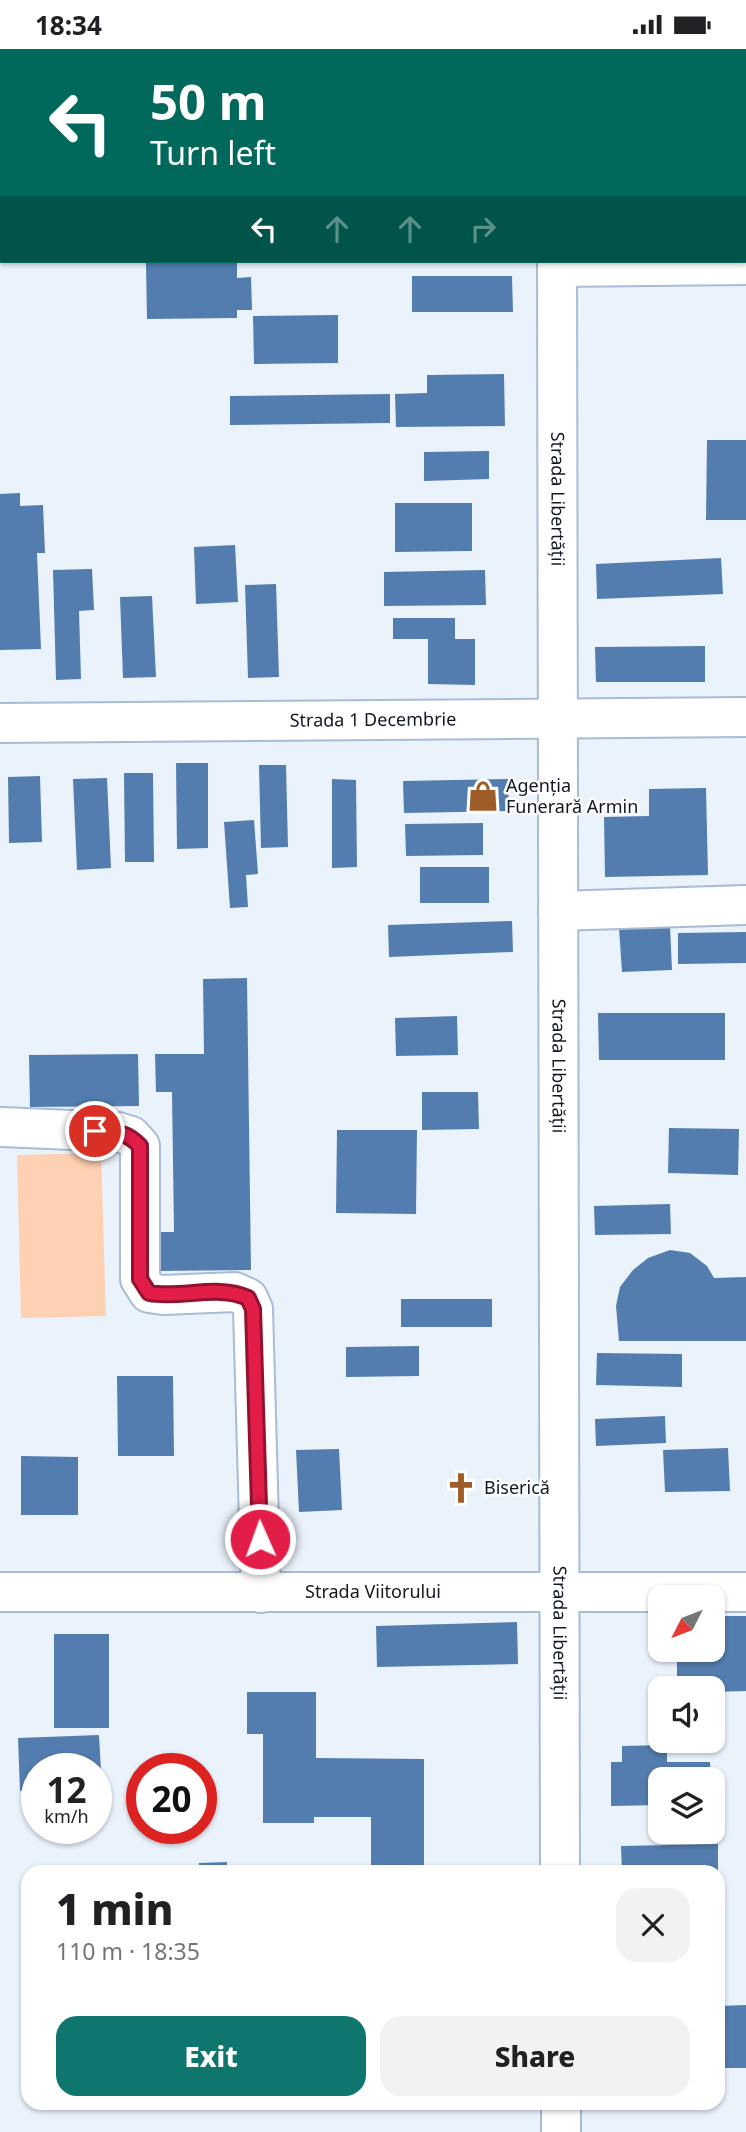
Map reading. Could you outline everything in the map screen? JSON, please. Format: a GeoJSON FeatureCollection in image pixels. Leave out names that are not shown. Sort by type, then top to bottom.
{"type":"FeatureCollection","features":[{"type":"Feature","properties":{"kind":"street"},"geometry":{"type":"LineString","coordinates":[[557,264],[746,265]]}},
{"type":"Feature","properties":{"kind":"street","name":"Strada Libertății"},"geometry":{"type":"LineString","coordinates":[[557,264],[560,1865]]}},
{"type":"Feature","properties":{"kind":"street","name":"Strada 1 Decembrie"},"geometry":{"type":"LineString","coordinates":[[0,723],[746,717]]}},
{"type":"Feature","properties":{"kind":"street"},"geometry":{"type":"LineString","coordinates":[[558,911],[746,905]]}},
{"type":"Feature","properties":{"kind":"street"},"geometry":{"type":"LineString","coordinates":[[2,1127],[118,1132],[131,1136],[140,1146],[140,1279],[149,1293],[163,1295],[235,1292],[248,1298],[253,1309],[261,1593]]}},
{"type":"Feature","properties":{"kind":"street","name":"Strada Viitorului"},"geometry":{"type":"LineString","coordinates":[[0,1592],[746,1592]]}},
{"type":"Feature","properties":{"kind":"street"},"geometry":{"type":"LineString","coordinates":[[561,2110],[561,2132]]}},
{"type":"Feature","properties":{"kind":"shaded area"},"geometry":{"type":"Polygon","coordinates":[[[101,1153],[106,1316],[21,1318],[17,1155],[101,1153]]]}},
{"type":"Feature","properties":{"kind":"building"},"geometry":{"type":"Polygon","coordinates":[[[146,263],[237,263],[237,278],[251,277],[252,310],[237,310],[237,318],[147,319],[146,263]]]}},
{"type":"Feature","properties":{"kind":"building"},"geometry":{"type":"Polygon","coordinates":[[[412,276],[512,276],[513,312],[412,312],[412,276]]]}},
{"type":"Feature","properties":{"kind":"building"},"geometry":{"type":"Polygon","coordinates":[[[338,315],[338,363],[254,364],[253,316],[338,315]]]}},
{"type":"Feature","properties":{"kind":"building"},"geometry":{"type":"Polygon","coordinates":[[[504,374],[505,426],[396,427],[395,394],[427,393],[427,375],[504,374]]]}},
{"type":"Feature","properties":{"kind":"building"},"geometry":{"type":"Polygon","coordinates":[[[390,394],[390,423],[230,425],[230,396],[390,394]]]}},
{"type":"Feature","properties":{"kind":"building"},"geometry":{"type":"Polygon","coordinates":[[[707,440],[746,440],[746,520],[706,520],[707,440]]]}},
{"type":"Feature","properties":{"kind":"building"},"geometry":{"type":"Polygon","coordinates":[[[489,451],[489,479],[424,481],[424,452],[489,451]]]}},
{"type":"Feature","properties":{"kind":"building"},"geometry":{"type":"Polygon","coordinates":[[[20,493],[20,506],[43,505],[45,553],[37,553],[41,649],[0,650],[0,494],[20,493]]]}},
{"type":"Feature","properties":{"kind":"building"},"geometry":{"type":"Polygon","coordinates":[[[395,503],[472,503],[472,551],[395,552],[395,503]]]}},
{"type":"Feature","properties":{"kind":"building"},"geometry":{"type":"Polygon","coordinates":[[[235,545],[238,602],[196,604],[194,547],[235,545]]]}},
{"type":"Feature","properties":{"kind":"building"},"geometry":{"type":"Polygon","coordinates":[[[721,558],[723,594],[597,599],[596,564],[721,558]]]}},
{"type":"Feature","properties":{"kind":"building"},"geometry":{"type":"Polygon","coordinates":[[[92,569],[94,610],[79,611],[81,679],[56,680],[53,570],[92,569]]]}},
{"type":"Feature","properties":{"kind":"building"},"geometry":{"type":"Polygon","coordinates":[[[485,570],[486,605],[384,606],[384,572],[485,570]]]}},
{"type":"Feature","properties":{"kind":"building"},"geometry":{"type":"Polygon","coordinates":[[[276,584],[279,677],[248,678],[245,585],[276,584]]]}},
{"type":"Feature","properties":{"kind":"building"},"geometry":{"type":"Polygon","coordinates":[[[152,596],[156,677],[123,678],[120,597],[152,596]]]}},
{"type":"Feature","properties":{"kind":"building"},"geometry":{"type":"Polygon","coordinates":[[[393,618],[455,618],[455,639],[475,639],[475,685],[428,684],[428,639],[393,639],[393,618]]]}},
{"type":"Feature","properties":{"kind":"building"},"geometry":{"type":"Polygon","coordinates":[[[705,646],[705,682],[596,682],[595,647],[705,646]]]}},
{"type":"Feature","properties":{"kind":"building"},"geometry":{"type":"Polygon","coordinates":[[[176,763],[208,763],[208,848],[177,849],[176,763]]]}},
{"type":"Feature","properties":{"kind":"building"},"geometry":{"type":"Polygon","coordinates":[[[259,765],[286,765],[288,847],[261,848],[259,765]]]}},
{"type":"Feature","properties":{"kind":"building"},"geometry":{"type":"Polygon","coordinates":[[[124,773],[153,773],[154,862],[125,862],[124,773]]]}},
{"type":"Feature","properties":{"kind":"building"},"geometry":{"type":"Polygon","coordinates":[[[40,776],[42,842],[9,843],[8,777],[40,776]]]}},
{"type":"Feature","properties":{"kind":"building"},"geometry":{"type":"Polygon","coordinates":[[[107,778],[111,868],[77,870],[73,779],[107,778]]]}},
{"type":"Feature","properties":{"kind":"building"},"geometry":{"type":"Polygon","coordinates":[[[332,779],[356,780],[357,867],[332,868],[332,779]]]}},
{"type":"Feature","properties":{"kind":"building"},"geometry":{"type":"Polygon","coordinates":[[[508,779],[509,811],[404,813],[403,781],[508,779]]]}},
{"type":"Feature","properties":{"kind":"building"},"geometry":{"type":"Polygon","coordinates":[[[706,788],[708,875],[605,877],[604,817],[649,816],[649,789],[706,788]]]}},
{"type":"Feature","properties":{"kind":"building"},"geometry":{"type":"Polygon","coordinates":[[[254,820],[258,874],[246,875],[248,907],[230,908],[224,822],[254,820]]]}},
{"type":"Feature","properties":{"kind":"building"},"geometry":{"type":"Polygon","coordinates":[[[483,823],[483,855],[406,856],[405,824],[483,823]]]}},
{"type":"Feature","properties":{"kind":"building"},"geometry":{"type":"Polygon","coordinates":[[[420,867],[489,867],[489,903],[420,903],[420,867]]]}},
{"type":"Feature","properties":{"kind":"building"},"geometry":{"type":"Polygon","coordinates":[[[512,921],[513,952],[389,957],[388,925],[512,921]]]}},
{"type":"Feature","properties":{"kind":"building"},"geometry":{"type":"Polygon","coordinates":[[[670,926],[672,970],[622,972],[619,928],[670,926]]]}},
{"type":"Feature","properties":{"kind":"building"},"geometry":{"type":"Polygon","coordinates":[[[746,932],[746,963],[678,964],[678,933],[746,932]]]}},
{"type":"Feature","properties":{"kind":"building"},"geometry":{"type":"Polygon","coordinates":[[[247,978],[251,1270],[158,1271],[158,1232],[174,1232],[172,1092],[156,1092],[155,1054],[204,1054],[203,979],[247,978]]]}},
{"type":"Feature","properties":{"kind":"building"},"geometry":{"type":"Polygon","coordinates":[[[598,1013],[725,1013],[725,1060],[599,1060],[598,1013]]]}},
{"type":"Feature","properties":{"kind":"building"},"geometry":{"type":"Polygon","coordinates":[[[457,1016],[458,1055],[396,1056],[395,1018],[457,1016]]]}},
{"type":"Feature","properties":{"kind":"building"},"geometry":{"type":"Polygon","coordinates":[[[138,1054],[139,1106],[30,1107],[29,1055],[138,1054]]]}},
{"type":"Feature","properties":{"kind":"building"},"geometry":{"type":"Polygon","coordinates":[[[422,1092],[478,1092],[479,1129],[422,1130],[422,1092]]]}},
{"type":"Feature","properties":{"kind":"building"},"geometry":{"type":"Polygon","coordinates":[[[669,1128],[739,1129],[738,1175],[668,1173],[669,1128]]]}},
{"type":"Feature","properties":{"kind":"building"},"geometry":{"type":"Polygon","coordinates":[[[337,1130],[417,1130],[416,1214],[336,1213],[337,1130]]]}},
{"type":"Feature","properties":{"kind":"building"},"geometry":{"type":"Polygon","coordinates":[[[670,1204],[671,1234],[595,1235],[594,1206],[670,1204]]]}},
{"type":"Feature","properties":{"kind":"building"},"geometry":{"type":"Polygon","coordinates":[[[670,1250],[690,1253],[707,1266],[714,1278],[746,1277],[746,1341],[619,1341],[616,1306],[620,1287],[633,1270],[648,1258],[670,1250]]]}},
{"type":"Feature","properties":{"kind":"building"},"geometry":{"type":"Polygon","coordinates":[[[401,1299],[492,1299],[492,1327],[401,1327],[401,1299]]]}},
{"type":"Feature","properties":{"kind":"building"},"geometry":{"type":"Polygon","coordinates":[[[419,1346],[419,1376],[346,1377],[346,1347],[419,1346]]]}},
{"type":"Feature","properties":{"kind":"building"},"geometry":{"type":"Polygon","coordinates":[[[597,1353],[682,1354],[682,1387],[596,1385],[597,1353]]]}},
{"type":"Feature","properties":{"kind":"building"},"geometry":{"type":"Polygon","coordinates":[[[117,1376],[173,1376],[174,1456],[118,1456],[117,1376]]]}},
{"type":"Feature","properties":{"kind":"building"},"geometry":{"type":"Polygon","coordinates":[[[665,1416],[666,1443],[596,1446],[595,1419],[665,1416]]]}},
{"type":"Feature","properties":{"kind":"building"},"geometry":{"type":"Polygon","coordinates":[[[728,1448],[730,1491],[665,1492],[663,1450],[728,1448]]]}},
{"type":"Feature","properties":{"kind":"building"},"geometry":{"type":"Polygon","coordinates":[[[339,1449],[342,1510],[299,1512],[296,1450],[339,1449]]]}},
{"type":"Feature","properties":{"kind":"building"},"geometry":{"type":"Polygon","coordinates":[[[21,1456],[78,1457],[78,1515],[21,1515],[21,1456]]]}},
{"type":"Feature","properties":{"kind":"building"},"geometry":{"type":"Polygon","coordinates":[[[725,1616],[746,1616],[746,1691],[725,1692],[725,1676],[677,1676],[677,1663],[724,1663],[725,1616]]]}},
{"type":"Feature","properties":{"kind":"building"},"geometry":{"type":"Polygon","coordinates":[[[517,1622],[518,1664],[377,1667],[376,1626],[517,1622]]]}},
{"type":"Feature","properties":{"kind":"building"},"geometry":{"type":"Polygon","coordinates":[[[54,1634],[109,1634],[109,1728],[54,1728],[54,1634]]]}},
{"type":"Feature","properties":{"kind":"building"},"geometry":{"type":"Polygon","coordinates":[[[247,1692],[316,1692],[316,1758],[424,1759],[424,1865],[371,1865],[371,1817],[314,1817],[314,1823],[263,1823],[263,1734],[247,1734],[247,1692]]]}},
{"type":"Feature","properties":{"kind":"building"},"geometry":{"type":"Polygon","coordinates":[[[99,1735],[100,1753],[21,1753],[20,1791],[18,1738],[99,1735]]]}},
{"type":"Feature","properties":{"kind":"building"},"geometry":{"type":"Polygon","coordinates":[[[648,1745],[648,1753],[667,1753],[667,1762],[710,1762],[710,1767],[648,1767],[648,1805],[611,1806],[611,1762],[622,1762],[622,1746],[648,1745]]]}},
{"type":"Feature","properties":{"kind":"building"},"geometry":{"type":"Polygon","coordinates":[[[718,1844],[718,1865],[622,1865],[621,1846],[718,1844]]]}},
{"type":"Feature","properties":{"kind":"building"},"geometry":{"type":"Polygon","coordinates":[[[227,1862],[227,1865],[199,1865],[227,1862]]]}},
{"type":"Feature","properties":{"kind":"building"},"geometry":{"type":"Polygon","coordinates":[[[746,2005],[746,2068],[725,2068],[725,2006],[746,2005]]]}},
{"type":"Feature","properties":{"kind":"place","name":"Agenția Funerară Armin"},"geometry":{"type":"Point","coordinates":[483,796]}},
{"type":"Feature","properties":{"kind":"place","name":"Biserică"},"geometry":{"type":"Point","coordinates":[461,1488]}},
{"type":"Feature","properties":{"kind":"route"},"geometry":{"type":"LineString","coordinates":[[95,1131],[118,1132],[131,1136],[140,1146],[140,1279],[149,1293],[163,1295],[235,1292],[248,1298],[253,1309],[260,1539]]}}]}
